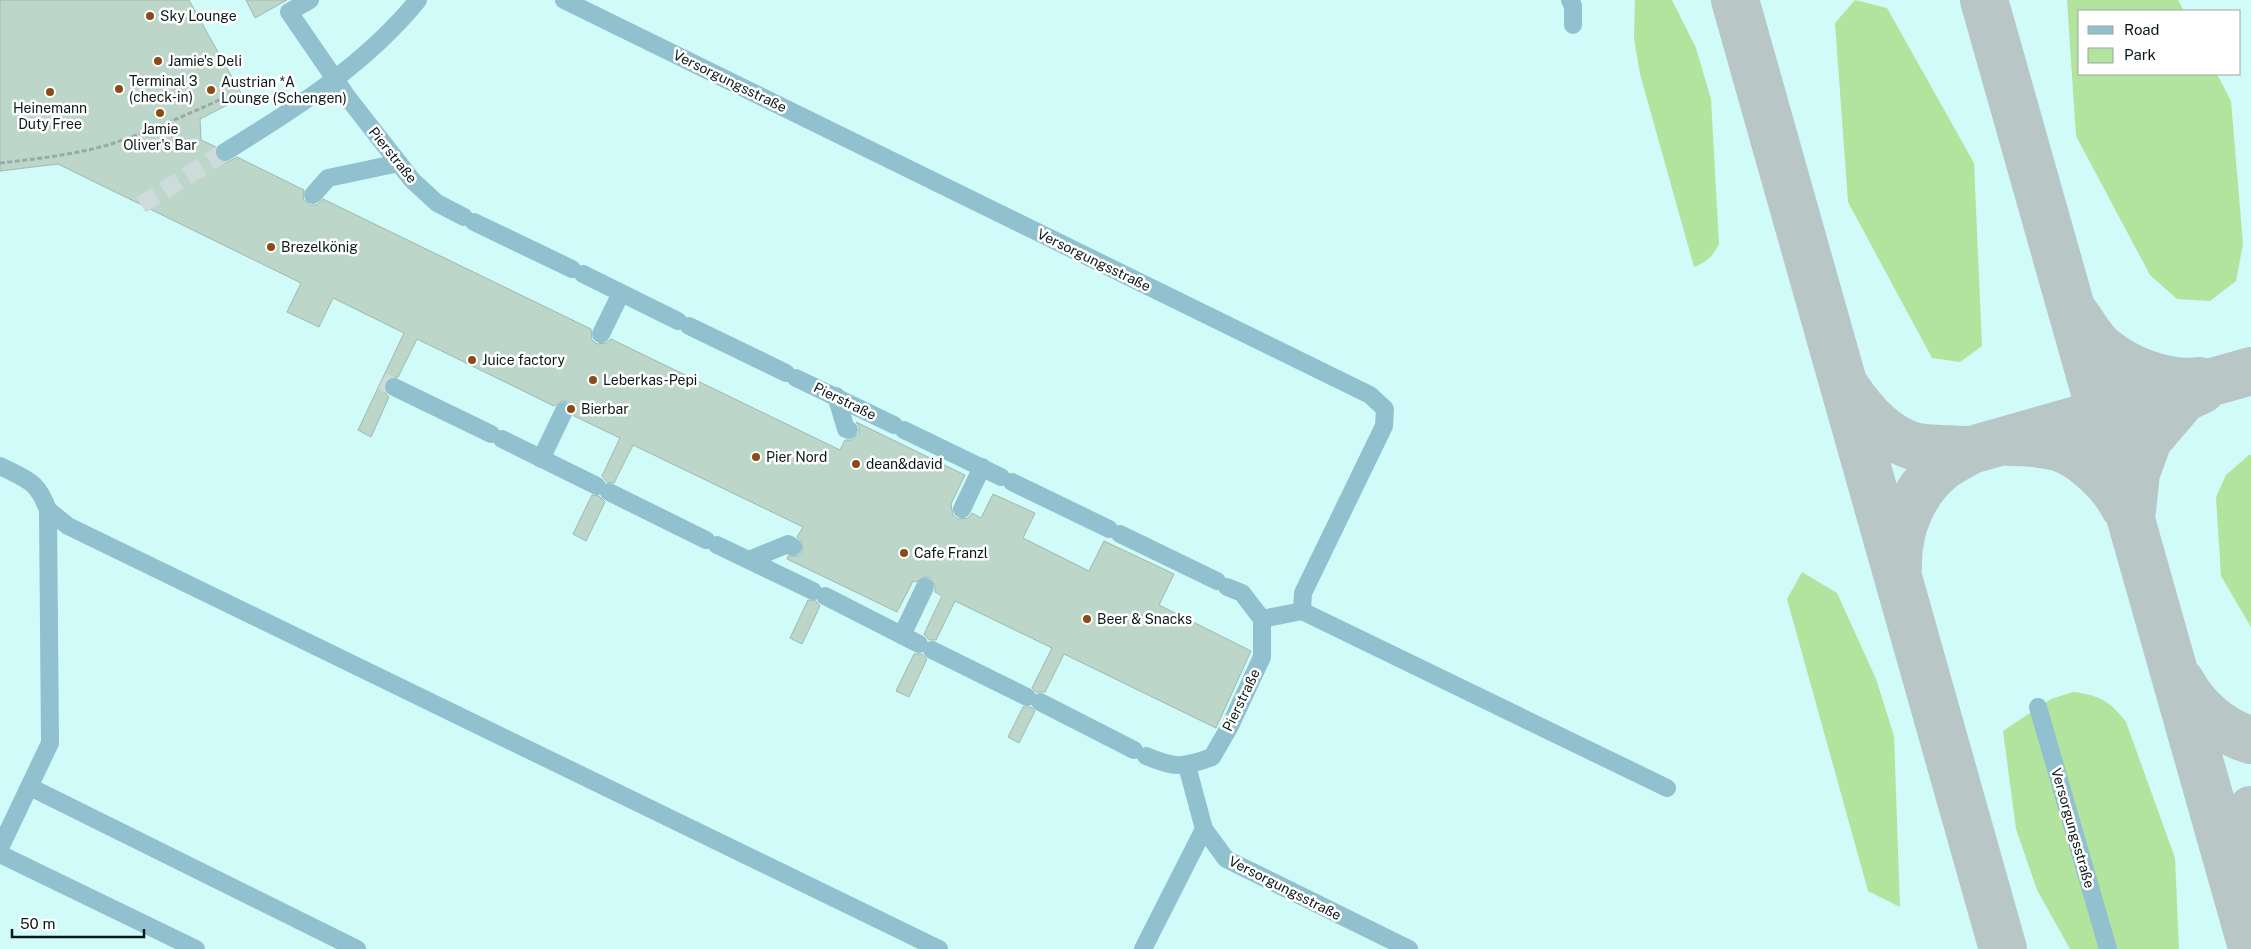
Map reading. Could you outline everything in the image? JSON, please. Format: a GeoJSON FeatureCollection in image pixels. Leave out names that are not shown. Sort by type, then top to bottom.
{"type":"FeatureCollection","features":[{"type":"Feature","properties":{"kind":"lane","name":"Pierstraße"},"geometry":{"type":"LineString","coordinates":[[310,0],[290,12],[348,98],[412,180],[437,203],[1242,593],[1262,619],[1262,657],[1230,726],[1212,757],[1187,766],[1163,763],[394,387]]}},
{"type":"Feature","properties":{"kind":"lane"},"geometry":{"type":"LineString","coordinates":[[225,152],[306,101],[336,79],[403,18],[418,0]]}},
{"type":"Feature","properties":{"kind":"lane","name":"Versorgungsstraße"},"geometry":{"type":"LineString","coordinates":[[564,0],[1370,395],[1385,409],[1384,426],[1303,593],[1302,611]]}},
{"type":"Feature","properties":{"kind":"lane"},"geometry":{"type":"LineString","coordinates":[[1570,0],[1573,6],[1573,25]]}},
{"type":"Feature","properties":{"kind":"lane"},"geometry":{"type":"LineString","coordinates":[[313,194],[328,178],[399,163]]}},
{"type":"Feature","properties":{"kind":"lane"},"geometry":{"type":"LineString","coordinates":[[601,334],[622,292]]}},
{"type":"Feature","properties":{"kind":"lane"},"geometry":{"type":"LineString","coordinates":[[836,396],[846,429],[850,430]]}},
{"type":"Feature","properties":{"kind":"lane"},"geometry":{"type":"LineString","coordinates":[[541,458],[564,411]]}},
{"type":"Feature","properties":{"kind":"lane"},"geometry":{"type":"LineString","coordinates":[[0,466],[32,482],[41,492],[48,510],[50,743],[0,848]]}},
{"type":"Feature","properties":{"kind":"lane"},"geometry":{"type":"LineString","coordinates":[[962,509],[967,486],[982,467]]}},
{"type":"Feature","properties":{"kind":"lane"},"geometry":{"type":"LineString","coordinates":[[48,510],[68,526],[939,949]]}},
{"type":"Feature","properties":{"kind":"lane"},"geometry":{"type":"LineString","coordinates":[[749,560],[788,544],[793,547]]}},
{"type":"Feature","properties":{"kind":"lane"},"geometry":{"type":"LineString","coordinates":[[902,635],[909,604],[925,587]]}},
{"type":"Feature","properties":{"kind":"lane"},"geometry":{"type":"LineString","coordinates":[[1262,619],[1302,611],[1667,788]]}},
{"type":"Feature","properties":{"kind":"lane","name":"Versorgungsstraße"},"geometry":{"type":"LineString","coordinates":[[2038,708],[2108,949]]}},
{"type":"Feature","properties":{"kind":"lane","name":"Versorgungsstraße"},"geometry":{"type":"LineString","coordinates":[[1187,766],[1204,829],[1226,859],[1409,949]]}},
{"type":"Feature","properties":{"kind":"lane"},"geometry":{"type":"LineString","coordinates":[[30,787],[357,949]]}},
{"type":"Feature","properties":{"kind":"lane"},"geometry":{"type":"LineString","coordinates":[[1143,949],[1204,829]]}},
{"type":"Feature","properties":{"kind":"lane"},"geometry":{"type":"LineString","coordinates":[[0,854],[196,949]]}},
{"type":"Feature","properties":{"kind":"path"},"geometry":{"type":"LineString","coordinates":[[0,163],[32,160],[112,143],[189,114],[235,93]]}},
{"type":"Feature","properties":{"kind":"shaded area"},"geometry":{"type":"Polygon","coordinates":[[[0,0],[2251,0],[2251,949],[0,949],[0,0]]]}},
{"type":"Feature","properties":{"kind":"green space"},"geometry":{"type":"Polygon","coordinates":[[[1635,0],[1672,0],[1696,48],[1711,99],[1719,244],[1709,258],[1694,267],[1640,74],[1634,39],[1635,0]]]}},
{"type":"Feature","properties":{"kind":"green space"},"geometry":{"type":"Polygon","coordinates":[[[1855,0],[1887,8],[1974,163],[1982,346],[1960,362],[1932,358],[1848,202],[1835,23],[1855,0]]]}},
{"type":"Feature","properties":{"kind":"green space"},"geometry":{"type":"Polygon","coordinates":[[[2067,0],[2178,0],[2183,10],[2078,10],[2078,75],[2218,75],[2231,101],[2243,244],[2236,281],[2210,301],[2177,299],[2150,275],[2076,136],[2067,0]]]}},
{"type":"Feature","properties":{"kind":"green space"},"geometry":{"type":"Polygon","coordinates":[[[2251,455],[2251,627],[2221,576],[2216,497],[2226,475],[2251,455]]]}},
{"type":"Feature","properties":{"kind":"green space"},"geometry":{"type":"Polygon","coordinates":[[[1802,572],[1837,593],[1876,679],[1894,736],[1900,907],[1868,891],[1787,599],[1802,572]]]}},
{"type":"Feature","properties":{"kind":"green space"},"geometry":{"type":"Polygon","coordinates":[[[2073,692],[2103,700],[2115,709],[2126,722],[2175,858],[2179,949],[2070,949],[2037,890],[2016,829],[2003,731],[2051,699],[2073,692]]]}},
{"type":"Feature","properties":{"kind":"building","name":"Pier Nord"},"geometry":{"type":"Polygon","coordinates":[[[0,0],[189,0],[243,97],[200,119],[201,140],[216,147],[214,153],[220,161],[226,163],[237,157],[304,190],[303,199],[310,205],[317,205],[323,199],[591,329],[592,340],[597,344],[606,343],[611,339],[840,450],[845,440],[852,440],[859,434],[859,427],[856,422],[965,475],[951,504],[953,515],[958,519],[968,518],[972,513],[981,518],[993,494],[1035,513],[1023,538],[1089,571],[1104,541],[1174,574],[1159,605],[1251,651],[1216,728],[1064,654],[1045,692],[1036,692],[1032,688],[1052,648],[955,601],[936,640],[929,640],[924,634],[942,596],[935,592],[935,586],[930,578],[924,577],[916,582],[913,581],[897,612],[787,559],[788,556],[798,556],[802,552],[802,542],[797,537],[803,527],[633,445],[614,483],[607,482],[602,476],[620,438],[574,416],[574,410],[569,402],[563,401],[554,406],[417,339],[398,377],[388,378],[384,383],[385,393],[389,397],[371,437],[358,430],[404,333],[333,298],[319,327],[287,312],[301,283],[58,164],[0,171],[0,0]]]}},
{"type":"Feature","properties":{"kind":"building"},"geometry":{"type":"Polygon","coordinates":[[[246,0],[287,0],[255,18],[246,0]]]}},
{"type":"Feature","properties":{"kind":"building"},"geometry":{"type":"Polygon","coordinates":[[[592,495],[599,496],[605,502],[586,541],[573,534],[592,495]]]}},
{"type":"Feature","properties":{"kind":"building"},"geometry":{"type":"Polygon","coordinates":[[[808,600],[816,601],[820,606],[802,644],[790,638],[808,600]]]}},
{"type":"Feature","properties":{"kind":"building"},"geometry":{"type":"Polygon","coordinates":[[[914,654],[922,654],[927,659],[909,697],[896,691],[914,654]]]}},
{"type":"Feature","properties":{"kind":"building"},"geometry":{"type":"Polygon","coordinates":[[[1023,707],[1031,707],[1035,711],[1019,743],[1008,737],[1023,707]]]}},
{"type":"Feature","properties":{"kind":"taxiway"},"geometry":{"type":"LineString","coordinates":[[1735,0],[2003,949]]}},
{"type":"Feature","properties":{"kind":"taxiway"},"geometry":{"type":"LineString","coordinates":[[1984,0],[2251,944]]}},
{"type":"Feature","properties":{"kind":"taxiway"},"geometry":{"type":"LineString","coordinates":[[2076,315],[2098,345],[2112,357],[2123,363],[2161,378],[2174,381],[2199,381]]}},
{"type":"Feature","properties":{"kind":"taxiway"},"geometry":{"type":"LineString","coordinates":[[1898,567],[1900,539],[1914,500],[1922,488],[1941,468],[1971,450],[2251,371]]}},
{"type":"Feature","properties":{"kind":"taxiway"},"geometry":{"type":"LineString","coordinates":[[1847,389],[1875,423],[1902,442],[1926,448],[1971,450]]}},
{"type":"Feature","properties":{"kind":"taxiway"},"geometry":{"type":"LineString","coordinates":[[2132,511],[2136,473],[2148,440],[2184,398],[2201,390]]}},
{"type":"Feature","properties":{"kind":"taxiway"},"geometry":{"type":"LineString","coordinates":[[2010,442],[2049,445],[2061,448],[2079,457],[2105,480],[2124,506]]}},
{"type":"Feature","properties":{"kind":"taxiway"},"geometry":{"type":"LineString","coordinates":[[2181,682],[2194,701],[2210,718],[2230,731],[2251,740]]}},
{"type":"Feature","properties":{"kind":"taxiway"},"geometry":{"type":"LineString","coordinates":[[2237,877],[2239,842],[2251,810]]}},
{"type":"Feature","properties":{"kind":"tunnel"},"geometry":{"type":"LineString","coordinates":[[141,205],[225,152]]}},
{"type":"Feature","properties":{"kind":"tunnel"},"geometry":{"type":"LineString","coordinates":[[382,381],[394,387]]}},
{"type":"Feature","properties":{"kind":"place","name":"Sky Lounge"},"geometry":{"type":"Point","coordinates":[150,16]}},
{"type":"Feature","properties":{"kind":"place","name":"Jamie's Deli"},"geometry":{"type":"Point","coordinates":[158,61]}},
{"type":"Feature","properties":{"kind":"place","name":"Terminal 3 (check-in)"},"geometry":{"type":"Point","coordinates":[119,89]}},
{"type":"Feature","properties":{"kind":"place","name":"Austrian *A Lounge (Schengen)"},"geometry":{"type":"Point","coordinates":[211,90]}},
{"type":"Feature","properties":{"kind":"place","name":"Heinemann Duty Free"},"geometry":{"type":"Point","coordinates":[50,92]}},
{"type":"Feature","properties":{"kind":"place","name":"Jamie Oliver's Bar"},"geometry":{"type":"Point","coordinates":[160,113]}},
{"type":"Feature","properties":{"kind":"place","name":"Brezelkönig"},"geometry":{"type":"Point","coordinates":[271,247]}},
{"type":"Feature","properties":{"kind":"place","name":"Juice factory"},"geometry":{"type":"Point","coordinates":[472,360]}},
{"type":"Feature","properties":{"kind":"place","name":"Leberkas-Pepi"},"geometry":{"type":"Point","coordinates":[593,380]}},
{"type":"Feature","properties":{"kind":"place","name":"Bierbar"},"geometry":{"type":"Point","coordinates":[571,409]}},
{"type":"Feature","properties":{"kind":"place","name":"Pier Nord"},"geometry":{"type":"Point","coordinates":[756,457]}},
{"type":"Feature","properties":{"kind":"place","name":"dean&david"},"geometry":{"type":"Point","coordinates":[856,464]}},
{"type":"Feature","properties":{"kind":"place","name":"Cafe Franzl"},"geometry":{"type":"Point","coordinates":[904,553]}},
{"type":"Feature","properties":{"kind":"place","name":"Beer & Snacks"},"geometry":{"type":"Point","coordinates":[1087,619]}}]}
